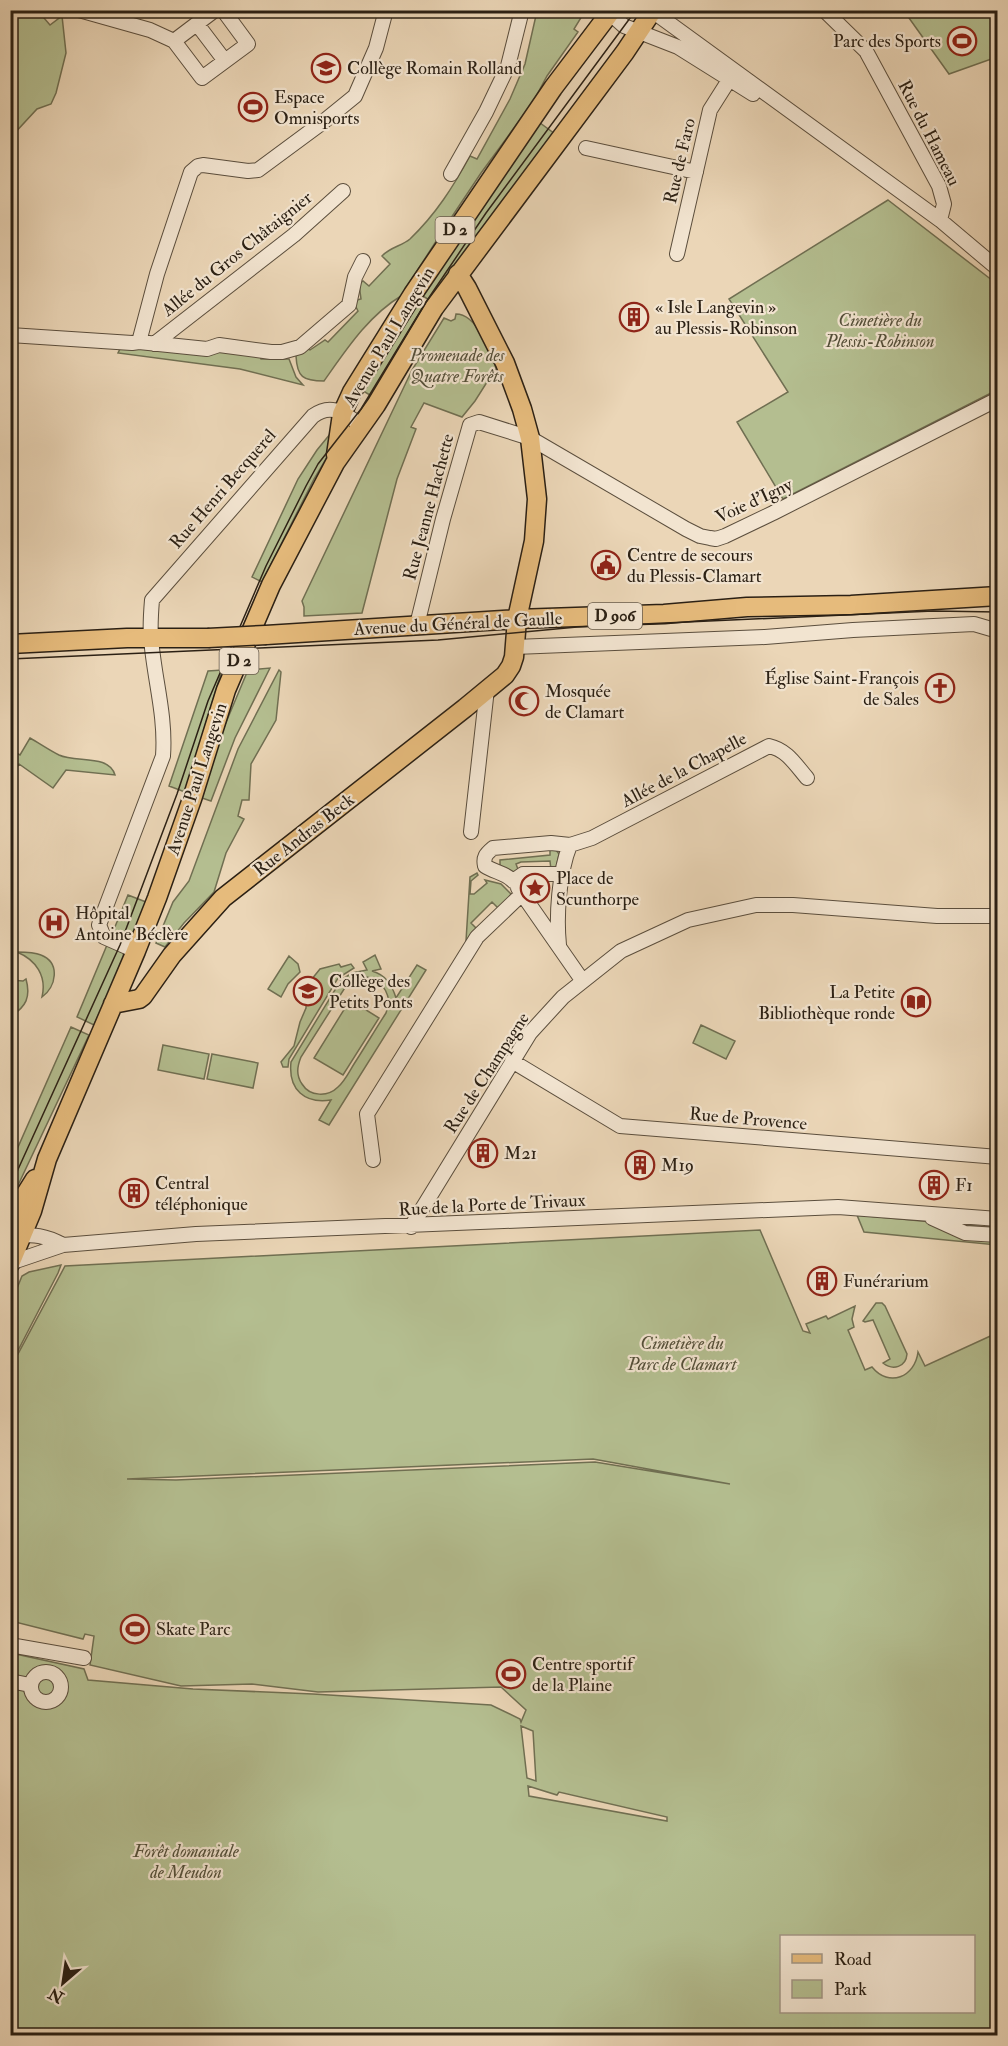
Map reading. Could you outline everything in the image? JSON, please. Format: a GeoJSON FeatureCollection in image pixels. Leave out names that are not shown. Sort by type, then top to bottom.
{"type":"FeatureCollection","features":[{"type":"Feature","properties":{"kind":"main road","name":"Avenue Paul Langevin"},"geometry":{"type":"LineString","coordinates":[[136,951],[192,799],[226,690],[272,585],[335,463],[445,292],[625,52],[652,11]]}},
{"type":"Feature","properties":{"kind":"main road","name":"Avenue Paul Langevin"},"geometry":{"type":"LineString","coordinates":[[335,463],[342,414],[352,392],[465,214],[609,12]]}},
{"type":"Feature","properties":{"kind":"main road","name":"Rue Andras Beck"},"geometry":{"type":"LineString","coordinates":[[113,1004],[139,999],[172,956],[223,898],[506,675],[511,666],[515,647],[516,619],[534,541],[537,499],[530,438],[505,363],[458,274]]}},
{"type":"Feature","properties":{"kind":"main road"},"geometry":{"type":"LineString","coordinates":[[445,292],[470,305],[482,318]]}},
{"type":"Feature","properties":{"kind":"main road","name":"Avenue du Général de Gaulle"},"geometry":{"type":"LineString","coordinates":[[10,644],[127,638],[208,638],[516,619],[998,598]]}},
{"type":"Feature","properties":{"kind":"main road","name":"D 2"},"geometry":{"type":"LineString","coordinates":[[11,1264],[15,1230],[32,1211],[47,1159],[136,951]]}},
{"type":"Feature","properties":{"kind":"street"},"geometry":{"type":"LineString","coordinates":[[79,10],[150,30],[174,41],[202,78],[248,44],[223,10]]}},
{"type":"Feature","properties":{"kind":"street"},"geometry":{"type":"LineString","coordinates":[[174,41],[197,19],[215,10]]}},
{"type":"Feature","properties":{"kind":"street"},"geometry":{"type":"LineString","coordinates":[[142,343],[157,274],[189,176],[194,168],[203,165],[248,171],[258,170],[355,96],[376,48],[386,10]]}},
{"type":"Feature","properties":{"kind":"street"},"geometry":{"type":"LineString","coordinates":[[451,174],[486,112],[508,66],[522,10]]}},
{"type":"Feature","properties":{"kind":"street","name":"Rue du Hameau"},"geometry":{"type":"LineString","coordinates":[[824,10],[866,51],[939,186],[944,204],[940,220]]}},
{"type":"Feature","properties":{"kind":"street"},"geometry":{"type":"LineString","coordinates":[[652,11],[940,220],[998,269]]}},
{"type":"Feature","properties":{"kind":"street","name":"Avenue Paul Langevin"},"geometry":{"type":"LineString","coordinates":[[609,12],[624,26],[638,31]]}},
{"type":"Feature","properties":{"kind":"street"},"geometry":{"type":"LineString","coordinates":[[197,19],[225,61]]}},
{"type":"Feature","properties":{"kind":"street"},"geometry":{"type":"LineString","coordinates":[[638,31],[678,47],[852,156]]}},
{"type":"Feature","properties":{"kind":"street"},"geometry":{"type":"LineString","coordinates":[[729,80],[742,81],[780,104]]}},
{"type":"Feature","properties":{"kind":"street","name":"Rue de Faro"},"geometry":{"type":"LineString","coordinates":[[676,254],[710,110],[729,80]]}},
{"type":"Feature","properties":{"kind":"street"},"geometry":{"type":"LineString","coordinates":[[586,148],[696,172]]}},
{"type":"Feature","properties":{"kind":"street","name":"Allée du Gros Châtaignier"},"geometry":{"type":"LineString","coordinates":[[142,343],[294,235],[343,191]]}},
{"type":"Feature","properties":{"kind":"street"},"geometry":{"type":"LineString","coordinates":[[10,335],[207,349],[219,345],[271,352],[292,350],[300,346],[349,305],[355,277],[363,261]]}},
{"type":"Feature","properties":{"kind":"street","name":"Voie d'Igny"},"geometry":{"type":"LineString","coordinates":[[530,438],[686,530],[716,539],[773,513],[998,399]]}},
{"type":"Feature","properties":{"kind":"street","name":"Rue Henri Becquerel"},"geometry":{"type":"LineString","coordinates":[[136,951],[104,938],[99,925],[163,756],[164,719],[151,638],[152,600],[313,416],[327,409],[342,414]]}},
{"type":"Feature","properties":{"kind":"street"},"geometry":{"type":"LineString","coordinates":[[342,414],[361,425]]}},
{"type":"Feature","properties":{"kind":"street","name":"Rue Jeanne Hachette"},"geometry":{"type":"LineString","coordinates":[[417,626],[470,425],[479,422],[530,438]]}},
{"type":"Feature","properties":{"kind":"street"},"geometry":{"type":"LineString","coordinates":[[851,605],[853,630]]}},
{"type":"Feature","properties":{"kind":"street","name":"Avenue du Général de Gaulle"},"geometry":{"type":"LineString","coordinates":[[515,647],[765,637],[974,624],[998,631]]}},
{"type":"Feature","properties":{"kind":"street"},"geometry":{"type":"LineString","coordinates":[[471,832],[487,689]]}},
{"type":"Feature","properties":{"kind":"street","name":"Allée de la Chapelle"},"geometry":{"type":"LineString","coordinates":[[570,845],[592,838],[769,746],[779,748],[807,778]]}},
{"type":"Feature","properties":{"kind":"street"},"geometry":{"type":"LineString","coordinates":[[559,945],[557,932],[562,874],[565,856],[570,845],[551,843],[493,849],[486,854],[485,866],[513,881],[582,980]]}},
{"type":"Feature","properties":{"kind":"street"},"geometry":{"type":"LineString","coordinates":[[513,881],[523,874],[562,874]]}},
{"type":"Feature","properties":{"kind":"street"},"geometry":{"type":"LineString","coordinates":[[373,1160],[367,1114],[477,937],[522,894]]}},
{"type":"Feature","properties":{"kind":"street","name":"Rue de Champagne"},"geometry":{"type":"LineString","coordinates":[[411,1227],[530,1033],[563,997],[621,951],[688,920],[756,905],[793,905],[937,916],[998,916]]}},
{"type":"Feature","properties":{"kind":"street","name":"Rue de Provence"},"geometry":{"type":"LineString","coordinates":[[512,1061],[620,1126],[998,1157]]}},
{"type":"Feature","properties":{"kind":"street","name":"Rue de la Porte de Trivaux"},"geometry":{"type":"LineString","coordinates":[[11,1264],[63,1245],[196,1234],[411,1227],[838,1207],[998,1219]]}},
{"type":"Feature","properties":{"kind":"street","name":"Rue de la Porte de Trivaux"},"geometry":{"type":"LineString","coordinates":[[922,1213],[965,1233],[998,1235]]}},
{"type":"Feature","properties":{"kind":"street","name":"Rue de la Porte de Trivaux"},"geometry":{"type":"LineString","coordinates":[[15,1230],[48,1237],[63,1245]]}},
{"type":"Feature","properties":{"kind":"street"},"geometry":{"type":"LineString","coordinates":[[10,1645],[84,1658]]}},
{"type":"Feature","properties":{"kind":"street"},"geometry":{"type":"LineString","coordinates":[[10,1681],[30,1685]]}},
{"type":"Feature","properties":{"kind":"green space"},"geometry":{"type":"Polygon","coordinates":[[[11,10],[38,11],[50,25],[62,16],[66,53],[51,104],[37,109],[11,137],[11,10]]]}},
{"type":"Feature","properties":{"kind":"green space"},"geometry":{"type":"Polygon","coordinates":[[[537,11],[582,11],[582,16],[574,29],[578,32],[547,76],[533,102],[481,173],[401,296],[378,313],[368,324],[324,381],[306,379],[298,369],[296,356],[306,348],[310,350],[325,340],[328,342],[358,311],[355,305],[357,300],[361,299],[359,284],[363,281],[369,286],[390,264],[382,256],[410,239],[419,230],[443,200],[470,156],[477,159],[510,99],[525,64],[537,11]]]}},
{"type":"Feature","properties":{"kind":"green space","name":"Parc des Sports"},"geometry":{"type":"Polygon","coordinates":[[[904,11],[997,11],[997,57],[949,74],[904,11]]]}},
{"type":"Feature","properties":{"kind":"green space"},"geometry":{"type":"Polygon","coordinates":[[[536,120],[555,134],[434,303],[418,293],[536,120]]]}},
{"type":"Feature","properties":{"kind":"green space","name":"Cimetière du Plessis-Robinson"},"geometry":{"type":"Polygon","coordinates":[[[888,200],[997,284],[997,390],[783,499],[737,422],[788,392],[729,299],[888,200]]]}},
{"type":"Feature","properties":{"kind":"green space"},"geometry":{"type":"Polygon","coordinates":[[[413,299],[429,309],[373,397],[360,389],[413,299]]]}},
{"type":"Feature","properties":{"kind":"green space","name":"Promenade des Quatre Forêts"},"geometry":{"type":"Polygon","coordinates":[[[456,314],[470,320],[482,335],[496,368],[462,417],[424,403],[411,427],[416,429],[397,479],[362,613],[304,616],[302,601],[412,370],[444,318],[451,321],[455,319],[456,314]]]}},
{"type":"Feature","properties":{"kind":"green space"},"geometry":{"type":"Polygon","coordinates":[[[121,347],[215,350],[260,356],[261,359],[289,359],[296,377],[303,385],[240,369],[118,353],[121,347]]]}},
{"type":"Feature","properties":{"kind":"green space"},"geometry":{"type":"Polygon","coordinates":[[[335,428],[332,449],[314,479],[262,582],[252,577],[298,479],[335,428]]]}},
{"type":"Feature","properties":{"kind":"green space"},"geometry":{"type":"Polygon","coordinates":[[[270,668],[235,738],[211,801],[202,798],[222,732],[248,670],[270,668]]]}},
{"type":"Feature","properties":{"kind":"green space"},"geometry":{"type":"Polygon","coordinates":[[[222,670],[185,792],[169,786],[208,671],[222,670]]]}},
{"type":"Feature","properties":{"kind":"green space"},"geometry":{"type":"Polygon","coordinates":[[[279,670],[281,672],[276,720],[251,764],[249,800],[242,800],[238,816],[244,819],[226,853],[214,892],[165,947],[156,943],[173,902],[189,881],[238,749],[279,670]]]}},
{"type":"Feature","properties":{"kind":"green space"},"geometry":{"type":"Polygon","coordinates":[[[30,738],[59,755],[106,764],[112,768],[115,775],[66,770],[53,788],[19,764],[11,776],[11,750],[20,755],[30,738]]]}},
{"type":"Feature","properties":{"kind":"green space"},"geometry":{"type":"Polygon","coordinates":[[[550,849],[556,850],[559,854],[556,868],[551,870],[550,861],[521,862],[516,864],[519,872],[514,873],[500,867],[500,860],[550,855],[550,849]]]}},
{"type":"Feature","properties":{"kind":"green space"},"geometry":{"type":"Polygon","coordinates":[[[477,873],[478,875],[471,881],[470,894],[474,894],[487,883],[485,880],[501,884],[512,895],[499,909],[492,902],[471,923],[477,929],[466,941],[470,877],[477,873]]]}},
{"type":"Feature","properties":{"kind":"green space"},"geometry":{"type":"Polygon","coordinates":[[[128,895],[146,902],[130,942],[112,934],[128,895]]]}},
{"type":"Feature","properties":{"kind":"green space"},"geometry":{"type":"Polygon","coordinates":[[[107,945],[123,953],[124,957],[94,1025],[77,1017],[107,945]]]}},
{"type":"Feature","properties":{"kind":"green space"},"geometry":{"type":"Polygon","coordinates":[[[17,952],[38,954],[52,964],[53,981],[47,993],[42,997],[43,982],[35,964],[17,952]]]}},
{"type":"Feature","properties":{"kind":"green space"},"geometry":{"type":"Polygon","coordinates":[[[375,955],[381,969],[372,971],[388,981],[396,998],[417,965],[426,970],[329,1125],[319,1120],[331,1100],[313,1100],[300,1093],[292,1080],[291,1062],[341,980],[352,973],[367,970],[363,962],[375,955]],[[367,977],[354,980],[346,986],[301,1057],[298,1074],[302,1084],[310,1091],[319,1094],[329,1093],[340,1085],[386,1013],[388,995],[386,990],[367,977]]]}},
{"type":"Feature","properties":{"kind":"green space"},"geometry":{"type":"Polygon","coordinates":[[[289,956],[298,964],[300,972],[288,984],[281,997],[268,989],[289,956]]]}},
{"type":"Feature","properties":{"kind":"green space"},"geometry":{"type":"Polygon","coordinates":[[[339,964],[341,967],[351,964],[354,968],[338,978],[289,1059],[288,1067],[283,1067],[281,1062],[294,1046],[306,1008],[307,985],[320,969],[339,964]]]}},
{"type":"Feature","properties":{"kind":"green space"},"geometry":{"type":"Polygon","coordinates":[[[26,979],[28,991],[26,1001],[11,1016],[11,980],[26,979]]]}},
{"type":"Feature","properties":{"kind":"green space"},"geometry":{"type":"Polygon","coordinates":[[[350,1000],[379,1018],[343,1075],[314,1058],[350,1000]]]}},
{"type":"Feature","properties":{"kind":"green space"},"geometry":{"type":"Polygon","coordinates":[[[701,1025],[735,1041],[726,1059],[693,1043],[701,1025]]]}},
{"type":"Feature","properties":{"kind":"green space"},"geometry":{"type":"Polygon","coordinates":[[[71,1027],[89,1035],[11,1200],[11,1163],[71,1027]]]}},
{"type":"Feature","properties":{"kind":"green space"},"geometry":{"type":"Polygon","coordinates":[[[163,1045],[209,1054],[204,1079],[158,1070],[163,1045]]]}},
{"type":"Feature","properties":{"kind":"green space"},"geometry":{"type":"Polygon","coordinates":[[[212,1054],[258,1063],[253,1088],[207,1079],[212,1054]]]}},
{"type":"Feature","properties":{"kind":"green space"},"geometry":{"type":"Polygon","coordinates":[[[857,1215],[997,1228],[997,1245],[864,1232],[857,1215]]]}},
{"type":"Feature","properties":{"kind":"green space"},"geometry":{"type":"Polygon","coordinates":[[[760,1230],[803,1331],[810,1333],[806,1324],[826,1316],[828,1319],[855,1306],[852,1319],[854,1327],[848,1330],[865,1370],[872,1367],[886,1377],[900,1377],[912,1368],[918,1352],[925,1366],[997,1333],[997,2035],[11,2035],[11,1653],[84,1669],[88,1680],[193,1689],[491,1705],[520,1719],[521,1722],[526,1710],[501,1687],[318,1692],[252,1684],[181,1686],[90,1665],[94,1636],[85,1634],[83,1639],[11,1621],[10,1369],[65,1266],[760,1230]],[[593,1459],[127,1479],[176,1480],[595,1462],[730,1484],[593,1459]],[[521,1726],[527,1778],[536,1781],[533,1731],[521,1726]],[[528,1786],[529,1796],[667,1821],[667,1817],[559,1792],[557,1795],[528,1786]]]}},
{"type":"Feature","properties":{"kind":"green space"},"geometry":{"type":"Polygon","coordinates":[[[61,1265],[11,1364],[11,1303],[22,1276],[29,1272],[61,1265]]]}},
{"type":"Feature","properties":{"kind":"green space"},"geometry":{"type":"Polygon","coordinates":[[[876,1303],[882,1303],[885,1306],[907,1354],[902,1365],[891,1367],[883,1363],[890,1359],[873,1320],[863,1321],[876,1303]]]}},
{"type":"Feature","properties":{"kind":"tram line"},"geometry":{"type":"LineString","coordinates":[[10,1187],[120,945],[177,794],[208,701],[266,566],[306,486],[318,464],[361,409],[426,302],[486,213],[636,10]]}},
{"type":"Feature","properties":{"kind":"tram line"},"geometry":{"type":"LineString","coordinates":[[10,659],[438,640],[577,627],[933,611],[998,612]]}},
{"type":"Feature","properties":{"kind":"place","name":"Parc des Sports"},"geometry":{"type":"Point","coordinates":[962,41]}},
{"type":"Feature","properties":{"kind":"place","name":"Collège Romain Rolland"},"geometry":{"type":"Point","coordinates":[326,68]}},
{"type":"Feature","properties":{"kind":"place","name":"Espace Omnisports"},"geometry":{"type":"Point","coordinates":[253,107]}},
{"type":"Feature","properties":{"kind":"place","name":"« Isle Langevin » au Plessis-Robinson"},"geometry":{"type":"Point","coordinates":[634,317]}},
{"type":"Feature","properties":{"kind":"place","name":"Centre de secours du Plessis-Clamart"},"geometry":{"type":"Point","coordinates":[606,565]}},
{"type":"Feature","properties":{"kind":"place","name":"Église Saint-François de Sales"},"geometry":{"type":"Point","coordinates":[940,688]}},
{"type":"Feature","properties":{"kind":"place","name":"Mosquée de Clamart"},"geometry":{"type":"Point","coordinates":[524,701]}},
{"type":"Feature","properties":{"kind":"place","name":"Place de Scunthorpe"},"geometry":{"type":"Point","coordinates":[535,888]}},
{"type":"Feature","properties":{"kind":"place","name":"Hôpital Antoine Béclère"},"geometry":{"type":"Point","coordinates":[54,923]}},
{"type":"Feature","properties":{"kind":"place","name":"Collège des Petits Ponts"},"geometry":{"type":"Point","coordinates":[308,991]}},
{"type":"Feature","properties":{"kind":"place","name":"La Petite Bibliothèque ronde"},"geometry":{"type":"Point","coordinates":[916,1002]}},
{"type":"Feature","properties":{"kind":"place","name":"M21"},"geometry":{"type":"Point","coordinates":[483,1153]}},
{"type":"Feature","properties":{"kind":"place","name":"M19"},"geometry":{"type":"Point","coordinates":[640,1165]}},
{"type":"Feature","properties":{"kind":"place","name":"F1"},"geometry":{"type":"Point","coordinates":[934,1185]}},
{"type":"Feature","properties":{"kind":"place","name":"Central téléphonique"},"geometry":{"type":"Point","coordinates":[134,1193]}},
{"type":"Feature","properties":{"kind":"place","name":"Funérarium"},"geometry":{"type":"Point","coordinates":[822,1281]}},
{"type":"Feature","properties":{"kind":"place","name":"Skate Parc"},"geometry":{"type":"Point","coordinates":[135,1629]}},
{"type":"Feature","properties":{"kind":"place","name":"Centre sportif de la Plaine"},"geometry":{"type":"Point","coordinates":[511,1674]}},
{"type":"Feature","properties":{"kind":"park label","name":"Cimetière du Parc de Clamart"},"geometry":{"type":"Point","coordinates":[682,1353]}},
{"type":"Feature","properties":{"kind":"park label","name":"Forêt domaniale de Meudon"},"geometry":{"type":"Point","coordinates":[186,1861]}}]}
